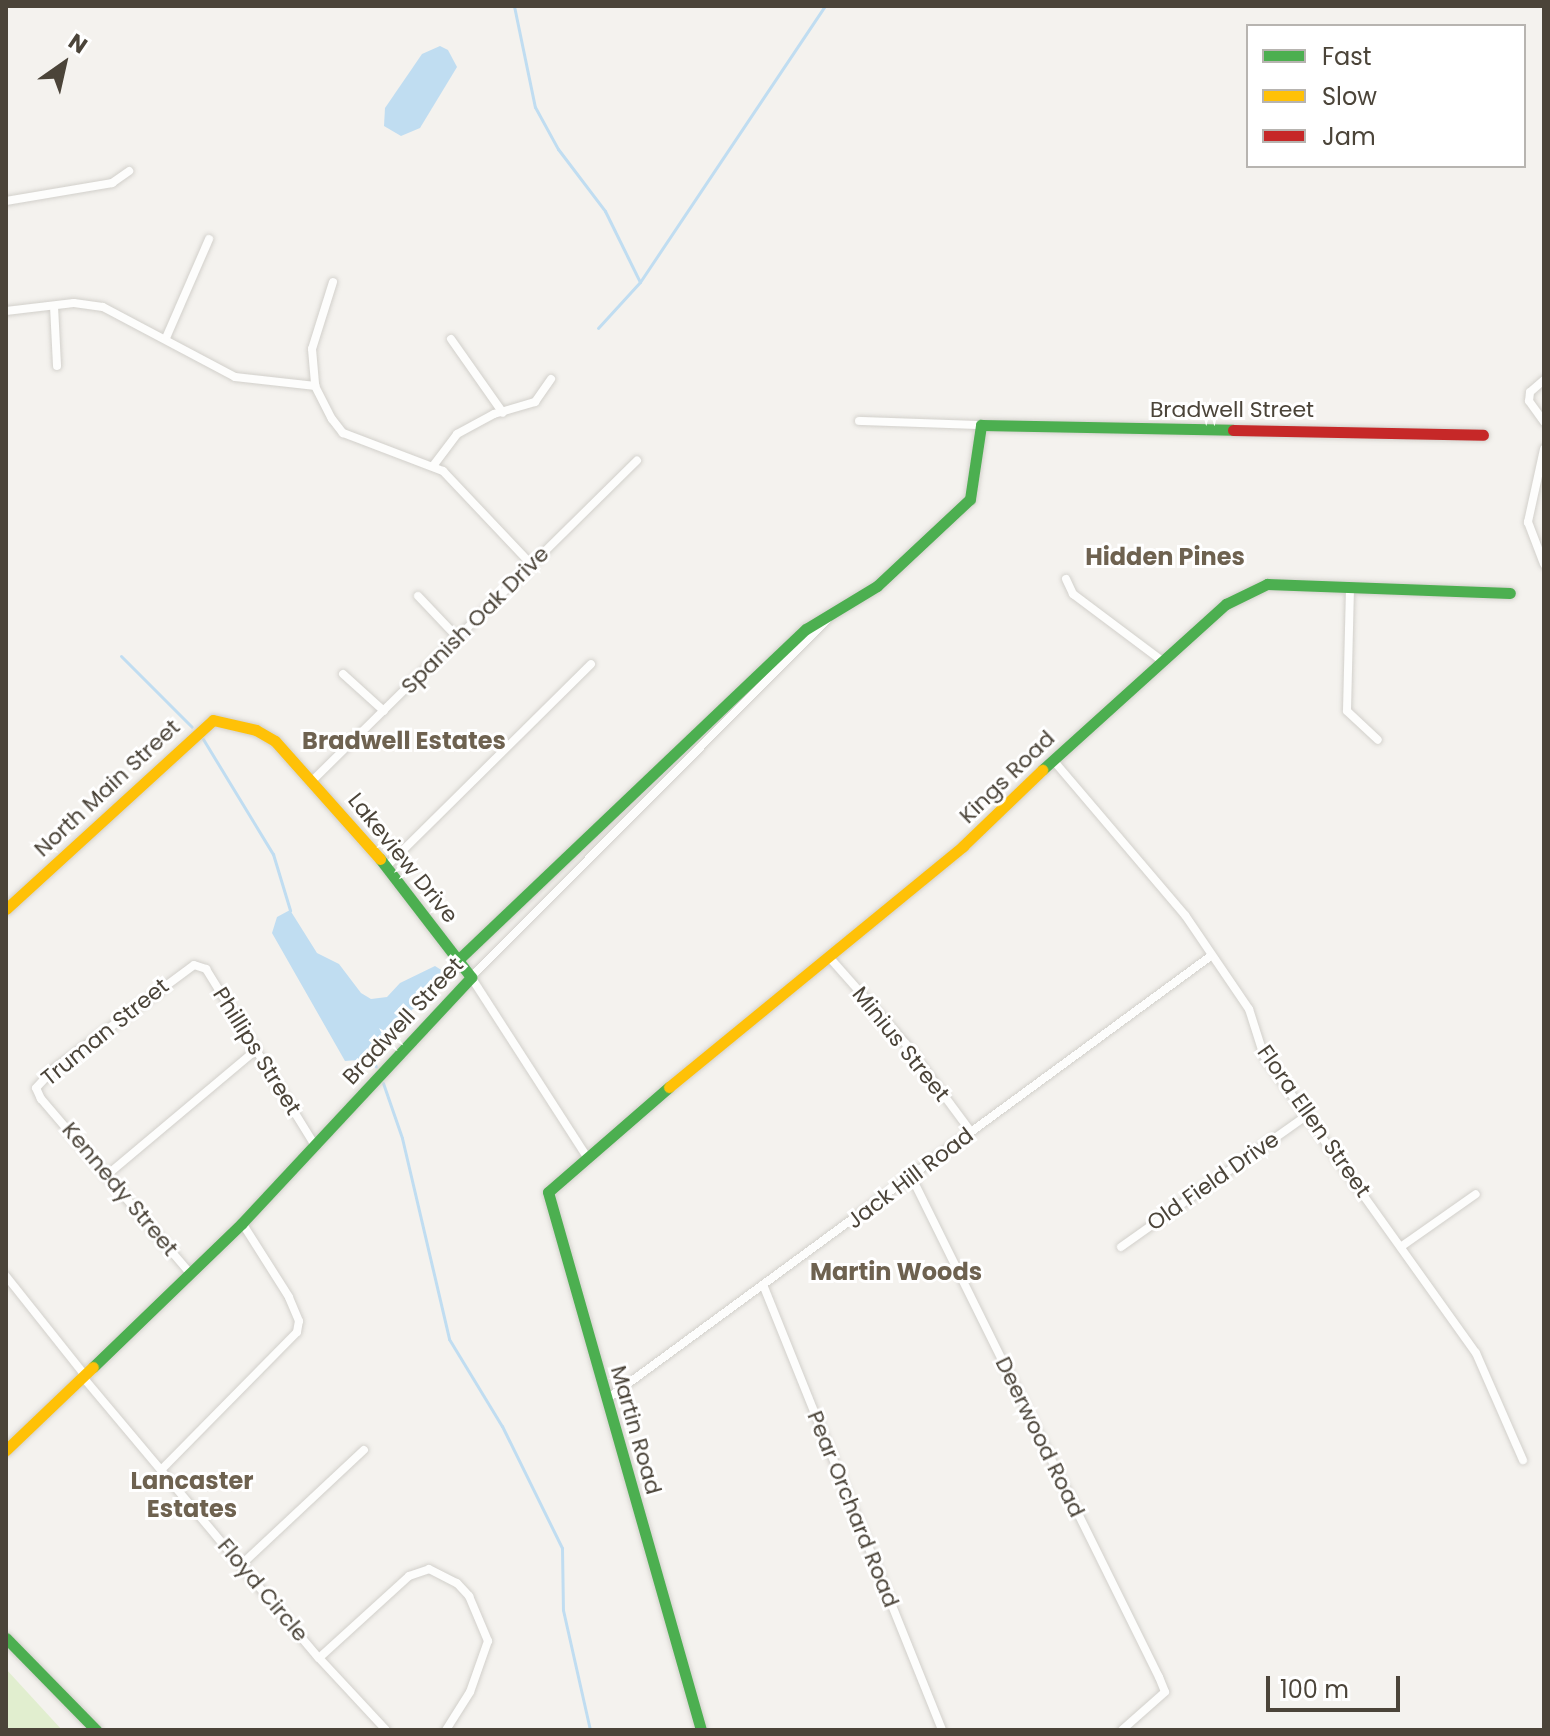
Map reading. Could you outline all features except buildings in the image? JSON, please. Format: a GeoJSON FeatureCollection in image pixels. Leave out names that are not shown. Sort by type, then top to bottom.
{"type":"FeatureCollection","features":[{"type":"Feature","properties":{"kind":"street"},"geometry":{"type":"LineString","coordinates":[[6,201],[112,183],[129,171]]}},
{"type":"Feature","properties":{"kind":"street"},"geometry":{"type":"LineString","coordinates":[[166,338],[209,239]]}},
{"type":"Feature","properties":{"kind":"street"},"geometry":{"type":"LineString","coordinates":[[333,282],[314,329],[315,386],[320,403],[343,433],[433,466],[531,564]]}},
{"type":"Feature","properties":{"kind":"street"},"geometry":{"type":"LineString","coordinates":[[54,306],[57,366]]}},
{"type":"Feature","properties":{"kind":"street"},"geometry":{"type":"LineString","coordinates":[[6,311],[54,306],[103,307],[166,338],[205,365],[235,377],[315,386]]}},
{"type":"Feature","properties":{"kind":"street"},"geometry":{"type":"LineString","coordinates":[[451,339],[503,413]]}},
{"type":"Feature","properties":{"kind":"street"},"geometry":{"type":"LineString","coordinates":[[433,466],[457,434],[535,402],[551,379]]}},
{"type":"Feature","properties":{"kind":"street"},"geometry":{"type":"LineString","coordinates":[[1544,380],[1530,392],[1529,401],[1544,422]]}},
{"type":"Feature","properties":{"kind":"street","name":"Bradwell Street"},"geometry":{"type":"LineString","coordinates":[[859,421],[1483,435]]}},
{"type":"Feature","properties":{"kind":"street","name":"Bradwell Street"},"geometry":{"type":"LineString","coordinates":[[6,1450],[242,1223],[471,977],[828,619],[894,572],[970,499],[981,425]]}},
{"type":"Feature","properties":{"kind":"street"},"geometry":{"type":"LineString","coordinates":[[1544,449],[1529,499],[1528,522],[1544,564]]}},
{"type":"Feature","properties":{"kind":"street","name":"Spanish Oak Drive"},"geometry":{"type":"LineString","coordinates":[[313,780],[637,460]]}},
{"type":"Feature","properties":{"kind":"street"},"geometry":{"type":"LineString","coordinates":[[1066,579],[1073,594],[1161,660]]}},
{"type":"Feature","properties":{"kind":"street","name":"Kings Road"},"geometry":{"type":"LineString","coordinates":[[587,1157],[963,846],[1161,660],[1226,604],[1267,584],[1510,593]]}},
{"type":"Feature","properties":{"kind":"street"},"geometry":{"type":"LineString","coordinates":[[1350,588],[1347,711],[1378,740]]}},
{"type":"Feature","properties":{"kind":"street"},"geometry":{"type":"LineString","coordinates":[[418,596],[457,637]]}},
{"type":"Feature","properties":{"kind":"street","name":"Bradwell Street"},"geometry":{"type":"LineString","coordinates":[[458,960],[806,629],[828,619]]}},
{"type":"Feature","properties":{"kind":"street"},"geometry":{"type":"LineString","coordinates":[[387,866],[591,664]]}},
{"type":"Feature","properties":{"kind":"street"},"geometry":{"type":"LineString","coordinates":[[343,674],[384,711]]}},
{"type":"Feature","properties":{"kind":"street","name":"Lakeview Drive"},"geometry":{"type":"LineString","coordinates":[[200,730],[213,720],[256,730],[275,741],[313,780],[387,866],[471,977],[587,1157]]}},
{"type":"Feature","properties":{"kind":"street","name":"North Main Street"},"geometry":{"type":"LineString","coordinates":[[6,909],[200,730]]}},
{"type":"Feature","properties":{"kind":"street","name":"Flora Ellen Street"},"geometry":{"type":"LineString","coordinates":[[1053,760],[1185,915],[1249,1009],[1264,1056],[1476,1353],[1523,1460]]}},
{"type":"Feature","properties":{"kind":"street","name":"Jack Hill Road"},"geometry":{"type":"LineString","coordinates":[[607,1399],[764,1287],[1212,955]]}},
{"type":"Feature","properties":{"kind":"street","name":"Minius Street"},"geometry":{"type":"LineString","coordinates":[[829,957],[906,1044],[971,1132]]}},
{"type":"Feature","properties":{"kind":"street","name":"Phillips Street"},"geometry":{"type":"LineString","coordinates":[[194,965],[206,969],[314,1144]]}},
{"type":"Feature","properties":{"kind":"street","name":"Truman Street"},"geometry":{"type":"LineString","coordinates":[[49,1108],[36,1088],[54,1069],[194,965]]}},
{"type":"Feature","properties":{"kind":"street"},"geometry":{"type":"LineString","coordinates":[[107,1175],[256,1050]]}},
{"type":"Feature","properties":{"kind":"street","name":"Kennedy Street"},"geometry":{"type":"LineString","coordinates":[[49,1108],[189,1272]]}},
{"type":"Feature","properties":{"kind":"street","name":"Old Field Drive"},"geometry":{"type":"LineString","coordinates":[[1121,1247],[1306,1116]]}},
{"type":"Feature","properties":{"kind":"street","name":"Martin Road"},"geometry":{"type":"LineString","coordinates":[[587,1157],[548,1192],[697,1728]]}},
{"type":"Feature","properties":{"kind":"street","name":"Deerwood Road"},"geometry":{"type":"LineString","coordinates":[[912,1178],[1159,1677],[1161,1696],[1122,1730]]}},
{"type":"Feature","properties":{"kind":"street"},"geometry":{"type":"LineString","coordinates":[[1402,1246],[1476,1194]]}},
{"type":"Feature","properties":{"kind":"street"},"geometry":{"type":"LineString","coordinates":[[162,1469],[297,1332],[299,1321],[289,1297],[242,1223]]}},
{"type":"Feature","properties":{"kind":"street","name":"Floyd Circle"},"geometry":{"type":"LineString","coordinates":[[6,1276],[83,1375],[319,1658],[386,1730]]}},
{"type":"Feature","properties":{"kind":"street","name":"Pear Orchard Road"},"geometry":{"type":"LineString","coordinates":[[764,1287],[942,1730]]}},
{"type":"Feature","properties":{"kind":"street"},"geometry":{"type":"LineString","coordinates":[[242,1564],[364,1450]]}},
{"type":"Feature","properties":{"kind":"street","name":"Floyd Circle"},"geometry":{"type":"LineString","coordinates":[[319,1658],[409,1576],[429,1569],[442,1574],[469,1596],[488,1641],[470,1692],[446,1730]]}},
{"type":"Feature","properties":{"kind":"street"},"geometry":{"type":"LineString","coordinates":[[6,1638],[96,1730]]}},
{"type":"Feature","properties":{"kind":"green space"},"geometry":{"type":"Polygon","coordinates":[[[6,1669],[62,1730],[6,1730],[6,1669]]]}},
{"type":"Feature","properties":{"kind":"water"},"geometry":{"type":"Polygon","coordinates":[[[440,46],[448,50],[457,67],[420,128],[401,136],[384,126],[385,108],[422,54],[440,46]]]}},
{"type":"Feature","properties":{"kind":"water"},"geometry":{"type":"Polygon","coordinates":[[[290,910],[317,953],[339,964],[361,993],[371,999],[387,997],[400,983],[435,966],[446,973],[442,982],[358,1060],[345,1061],[272,933],[277,917],[290,910]]]}},
{"type":"Feature","properties":{"kind":"waterway"},"geometry":{"type":"LineString","coordinates":[[514,6],[535,107],[558,149],[605,211],[640,282]]}},
{"type":"Feature","properties":{"kind":"waterway"},"geometry":{"type":"LineString","coordinates":[[598,328],[640,282],[825,6]]}},
{"type":"Feature","properties":{"kind":"waterway"},"geometry":{"type":"LineString","coordinates":[[121,656],[192,727]]}},
{"type":"Feature","properties":{"kind":"waterway"},"geometry":{"type":"LineString","coordinates":[[203,739],[273,854],[290,910]]}},
{"type":"Feature","properties":{"kind":"waterway"},"geometry":{"type":"LineString","coordinates":[[369,1051],[376,1067]]}},
{"type":"Feature","properties":{"kind":"waterway"},"geometry":{"type":"LineString","coordinates":[[383,1083],[402,1138],[449,1339],[502,1426],[562,1548],[563,1610],[590,1730]]}},
{"type":"Feature","properties":{"kind":"traffic: fast"},"geometry":{"type":"LineString","coordinates":[[458,960],[806,629],[877,586],[970,499],[981,425],[1233,430]]}},
{"type":"Feature","properties":{"kind":"traffic: fast"},"geometry":{"type":"LineString","coordinates":[[1042,770],[1226,604],[1267,584],[1510,593]]}},
{"type":"Feature","properties":{"kind":"traffic: fast"},"geometry":{"type":"LineString","coordinates":[[93,1367],[242,1223],[471,977],[380,859]]}},
{"type":"Feature","properties":{"kind":"traffic: fast"},"geometry":{"type":"LineString","coordinates":[[669,1087],[548,1192],[701,1730]]}},
{"type":"Feature","properties":{"kind":"traffic: fast"},"geometry":{"type":"LineString","coordinates":[[6,1638],[96,1730]]}},
{"type":"Feature","properties":{"kind":"traffic: slow"},"geometry":{"type":"LineString","coordinates":[[6,909],[213,720],[256,730],[275,741],[380,859]]}},
{"type":"Feature","properties":{"kind":"traffic: slow"},"geometry":{"type":"LineString","coordinates":[[669,1087],[963,846],[1042,770]]}},
{"type":"Feature","properties":{"kind":"traffic: slow"},"geometry":{"type":"LineString","coordinates":[[6,1450],[93,1367]]}},
{"type":"Feature","properties":{"kind":"traffic: jam"},"geometry":{"type":"LineString","coordinates":[[1233,430],[1483,435]]}},
{"type":"Feature","properties":{"kind":"district","name":"Hidden Pines"},"geometry":{"type":"Point","coordinates":[1165,557]}},
{"type":"Feature","properties":{"kind":"district","name":"Bradwell Estates"},"geometry":{"type":"Point","coordinates":[404,741]}},
{"type":"Feature","properties":{"kind":"district","name":"Martin Woods"},"geometry":{"type":"Point","coordinates":[896,1272]}},
{"type":"Feature","properties":{"kind":"district","name":"Lancaster Estates"},"geometry":{"type":"Point","coordinates":[192,1495]}}]}
